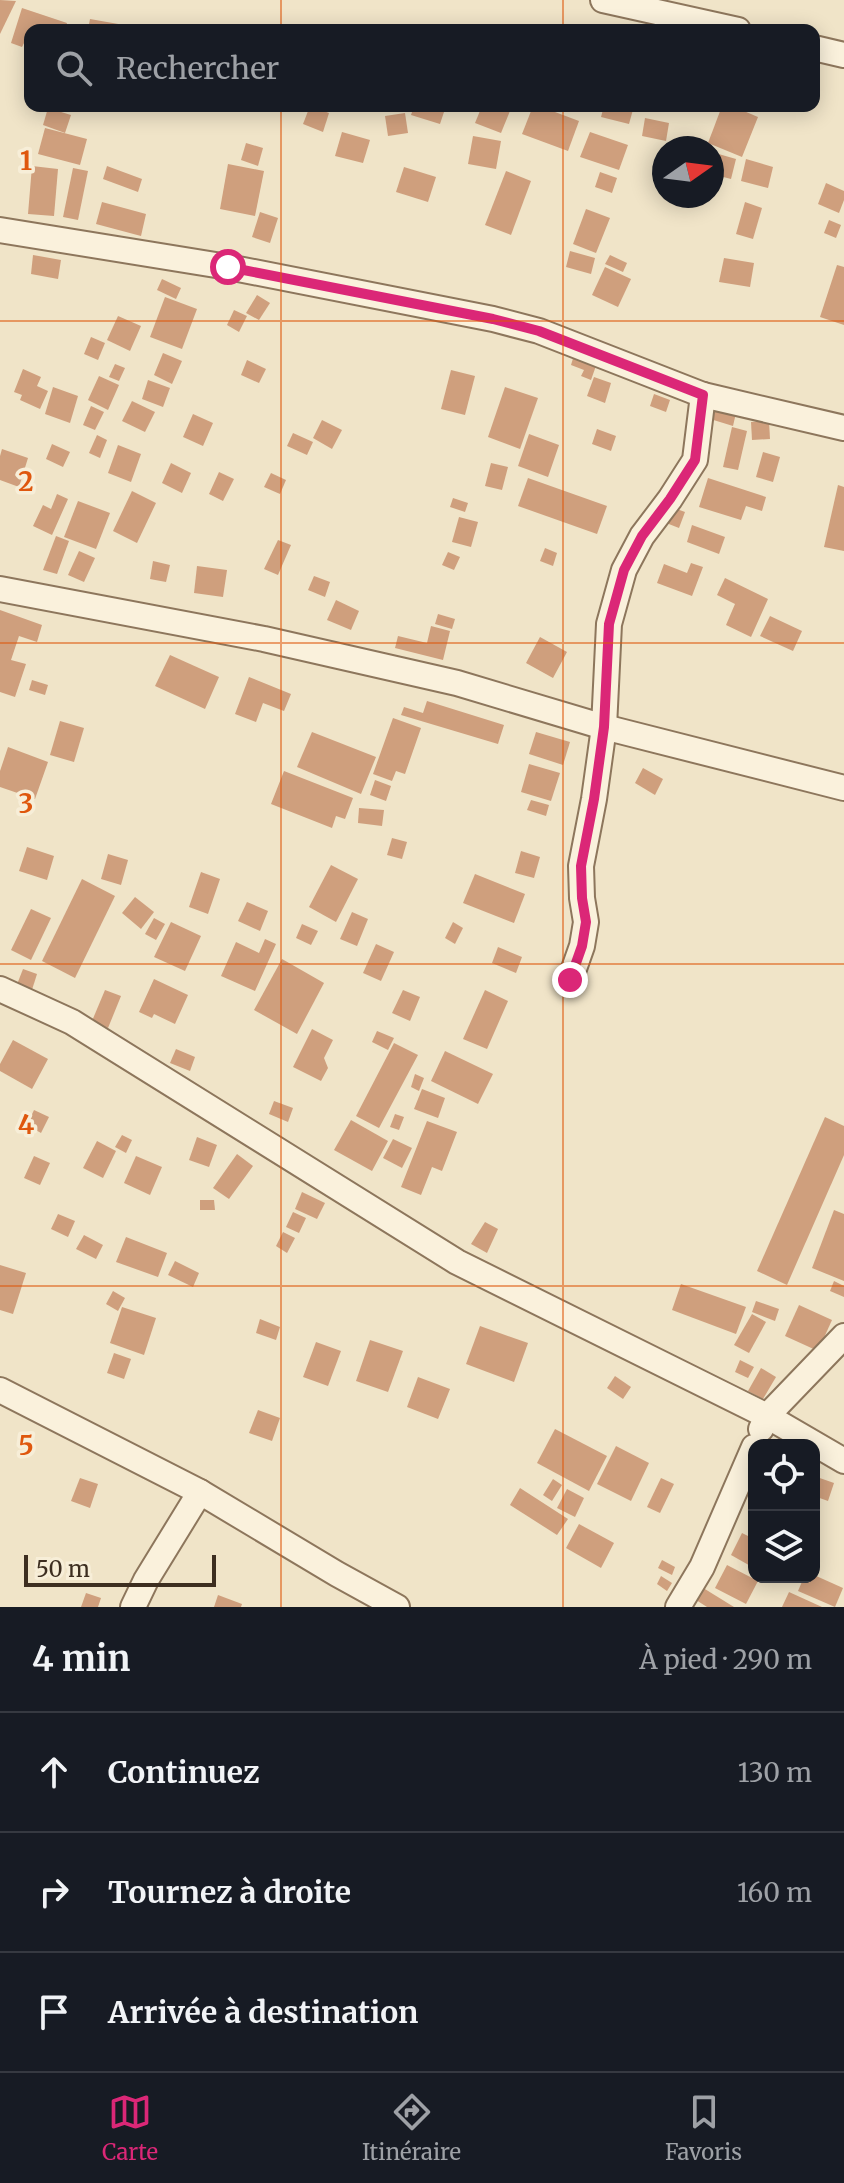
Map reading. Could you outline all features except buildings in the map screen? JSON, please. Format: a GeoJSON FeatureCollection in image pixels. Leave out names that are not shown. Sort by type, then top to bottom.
{"type":"FeatureCollection","features":[{"type":"Feature","properties":{"kind":"street"},"geometry":{"type":"LineString","coordinates":[[603,0],[711,24]]}},
{"type":"Feature","properties":{"kind":"street"},"geometry":{"type":"LineString","coordinates":[[820,49],[844,55]]}},
{"type":"Feature","properties":{"kind":"street"},"geometry":{"type":"LineString","coordinates":[[0,230],[228,267],[493,319],[539,331],[703,395],[844,428]]}},
{"type":"Feature","properties":{"kind":"street"},"geometry":{"type":"LineString","coordinates":[[570,980],[582,946],[586,922],[581,866],[604,727],[609,624],[624,570],[642,536],[695,460],[703,395]]}},
{"type":"Feature","properties":{"kind":"street"},"geometry":{"type":"LineString","coordinates":[[0,589],[264,639],[443,679],[604,727],[844,788]]}},
{"type":"Feature","properties":{"kind":"street"},"geometry":{"type":"LineString","coordinates":[[0,989],[72,1022],[457,1262],[767,1416],[844,1461]]}},
{"type":"Feature","properties":{"kind":"street"},"geometry":{"type":"LineString","coordinates":[[757,1439],[767,1416],[844,1336]]}},
{"type":"Feature","properties":{"kind":"street"},"geometry":{"type":"LineString","coordinates":[[0,1390],[200,1492],[397,1607]]}},
{"type":"Feature","properties":{"kind":"street"},"geometry":{"type":"LineString","coordinates":[[678,1607],[702,1567],[748,1460]]}},
{"type":"Feature","properties":{"kind":"street"},"geometry":{"type":"LineString","coordinates":[[133,1607],[200,1492]]}},
{"type":"Feature","properties":{"kind":"route"},"geometry":{"type":"LineString","coordinates":[[228,267],[493,319],[539,331],[703,395],[695,460],[642,536],[624,570],[609,624],[604,727],[581,866],[586,922],[582,946],[570,980]]}}]}
